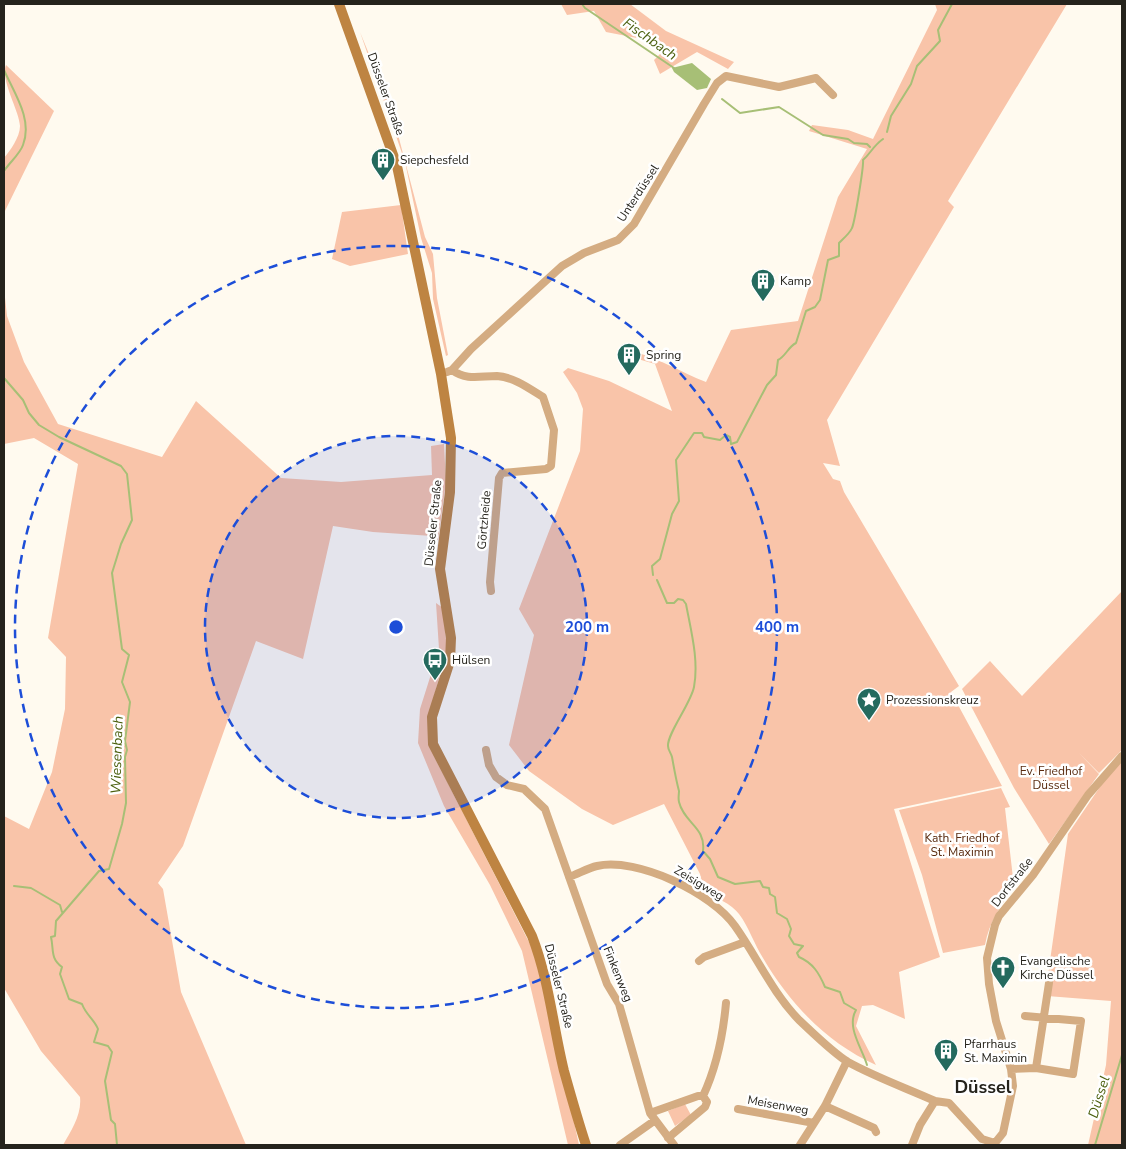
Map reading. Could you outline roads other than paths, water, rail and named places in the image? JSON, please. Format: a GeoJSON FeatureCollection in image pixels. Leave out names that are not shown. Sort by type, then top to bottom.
{"type":"FeatureCollection","features":[{"type":"Feature","properties":{"kind":"main road","name":"Düsseler Straße"},"geometry":{"type":"LineString","coordinates":[[339,4],[398,166],[441,374],[450,438],[450,492],[440,570],[451,638],[448,671],[432,717],[433,744],[539,952],[558,1034],[564,1070],[586,1145]]}},
{"type":"Feature","properties":{"kind":"street","name":"Unterdüssel"},"geometry":{"type":"LineString","coordinates":[[452,370],[471,349],[562,266],[584,253],[618,240],[634,224],[708,97],[717,83],[726,76],[779,87],[816,78],[833,96]]}},
{"type":"Feature","properties":{"kind":"street"},"geometry":{"type":"LineString","coordinates":[[441,374],[452,370]]}},
{"type":"Feature","properties":{"kind":"street","name":"Görtzheide"},"geometry":{"type":"LineString","coordinates":[[452,370],[470,378],[498,376],[519,382],[543,398],[554,430],[551,466],[546,469],[502,473],[499,478],[490,582],[491,591]]}},
{"type":"Feature","properties":{"kind":"street","name":"Finkenweg"},"geometry":{"type":"LineString","coordinates":[[486,750],[488,765],[496,777],[507,785],[524,789],[542,804],[556,838],[607,984],[619,1004],[652,1117],[674,1145]]}},
{"type":"Feature","properties":{"kind":"street","name":"Dorfstraße"},"geometry":{"type":"LineString","coordinates":[[847,1061],[935,1101],[949,1103],[982,1139],[996,1144],[1003,1133],[1005,1120],[1010,1110],[1013,1086],[1011,1069],[992,1002],[987,958],[989,943],[999,916],[1050,852],[1088,795],[1122,756]]}},
{"type":"Feature","properties":{"kind":"street","name":"Zeisigweg"},"geometry":{"type":"LineString","coordinates":[[569,877],[598,866],[621,866],[665,876],[719,908],[734,924],[765,976],[799,1020],[847,1061]]}},
{"type":"Feature","properties":{"kind":"street"},"geometry":{"type":"LineString","coordinates":[[699,962],[704,957],[745,942]]}},
{"type":"Feature","properties":{"kind":"street"},"geometry":{"type":"LineString","coordinates":[[1036,1068],[1049,983]]}},
{"type":"Feature","properties":{"kind":"street"},"geometry":{"type":"LineString","coordinates":[[703,1096],[710,1081],[723,1039],[726,1003]]}},
{"type":"Feature","properties":{"kind":"street"},"geometry":{"type":"LineString","coordinates":[[1011,1069],[1036,1068],[1073,1074],[1081,1021],[1025,1016]]}},
{"type":"Feature","properties":{"kind":"street"},"geometry":{"type":"LineString","coordinates":[[800,1145],[825,1106],[847,1061]]}},
{"type":"Feature","properties":{"kind":"street"},"geometry":{"type":"LineString","coordinates":[[620,1145],[652,1117],[698,1096],[703,1096]]}},
{"type":"Feature","properties":{"kind":"street"},"geometry":{"type":"LineString","coordinates":[[668,1138],[705,1107],[707,1102],[703,1096]]}},
{"type":"Feature","properties":{"kind":"street"},"geometry":{"type":"LineString","coordinates":[[912,1145],[920,1125],[935,1101]]}},
{"type":"Feature","properties":{"kind":"street"},"geometry":{"type":"LineString","coordinates":[[825,1106],[874,1128],[876,1132]]}},
{"type":"Feature","properties":{"kind":"street","name":"Meisenweg"},"geometry":{"type":"LineString","coordinates":[[738,1109],[814,1123]]}},
{"type":"Feature","properties":{"kind":"waterway","name":"Fischbach"},"geometry":{"type":"LineString","coordinates":[[582,4],[585,8],[674,68]]}},
{"type":"Feature","properties":{"kind":"waterway"},"geometry":{"type":"LineString","coordinates":[[887,132],[891,116],[911,84],[917,66],[940,41],[938,30],[952,4]]}},
{"type":"Feature","properties":{"kind":"waterway","name":"Wiesenbach"},"geometry":{"type":"LineString","coordinates":[[4,70],[21,106],[26,126],[22,148],[4,171]]}},
{"type":"Feature","properties":{"kind":"waterway","name":"Fischbach"},"geometry":{"type":"LineString","coordinates":[[722,99],[740,113],[779,107],[823,135],[848,139],[854,143],[867,144],[870,147]]}},
{"type":"Feature","properties":{"kind":"waterway"},"geometry":{"type":"LineString","coordinates":[[653,575],[652,566],[660,559],[672,514],[679,501],[676,460],[694,433],[702,433],[704,437],[720,440],[726,435],[730,437],[731,444],[737,442],[767,385],[776,375],[778,360],[796,343],[806,311],[815,307],[820,300],[828,260],[839,256],[839,243],[852,228],[863,160],[883,139]]}},
{"type":"Feature","properties":{"kind":"waterway","name":"Wiesenbach"},"geometry":{"type":"LineString","coordinates":[[4,378],[23,400],[29,413],[39,425],[59,437],[121,466],[127,474],[132,520],[121,544],[112,573],[122,649],[129,655],[122,682],[130,702],[125,741],[127,750],[125,757],[126,803],[109,869],[99,871],[56,921],[55,936],[51,937],[53,954],[58,964],[62,967],[60,974],[69,999],[82,1004],[98,1029],[94,1042],[108,1046],[112,1052],[105,1081],[111,1120],[115,1124],[117,1145]]}},
{"type":"Feature","properties":{"kind":"waterway"},"geometry":{"type":"LineString","coordinates":[[657,580],[667,603],[674,603],[678,599],[683,600],[686,604],[695,656],[696,666],[692,694],[671,734],[668,746],[672,757],[682,809],[698,830],[703,843],[703,851],[710,859],[718,877],[735,884],[760,881],[763,887],[769,888],[770,894],[775,897],[777,913],[787,919],[791,929],[789,936],[794,944],[803,946],[797,953],[799,957],[815,969],[825,987],[840,992],[844,1003],[856,1010],[853,1017],[854,1030],[867,1065]]}},
{"type":"Feature","properties":{"kind":"waterway"},"geometry":{"type":"LineString","coordinates":[[14,886],[31,888],[60,905],[62,912]]}},
{"type":"Feature","properties":{"kind":"waterway","name":"Düssel"},"geometry":{"type":"LineString","coordinates":[[1095,1145],[1122,1055]]}},
{"type":"Feature","properties":{"kind":"place","name":"Siepchesfeld"},"geometry":{"type":"Point","coordinates":[383,181]}},
{"type":"Feature","properties":{"kind":"place","name":"Kamp"},"geometry":{"type":"Point","coordinates":[763,302]}},
{"type":"Feature","properties":{"kind":"place","name":"Spring"},"geometry":{"type":"Point","coordinates":[629,376]}},
{"type":"Feature","properties":{"kind":"place","name":"Hülsen"},"geometry":{"type":"Point","coordinates":[435,681]}},
{"type":"Feature","properties":{"kind":"place","name":"Prozessionskreuz"},"geometry":{"type":"Point","coordinates":[869,721]}},
{"type":"Feature","properties":{"kind":"place","name":"Evangelische Kirche Düssel"},"geometry":{"type":"Point","coordinates":[1003,989]}},
{"type":"Feature","properties":{"kind":"place","name":"Pfarrhaus St. Maximin"},"geometry":{"type":"Point","coordinates":[946,1072]}},
{"type":"Feature","properties":{"kind":"district","name":"Düssel"},"geometry":{"type":"Point","coordinates":[983,1087]}},
{"type":"Feature","properties":{"kind":"park label","name":"Ev. Friedhof Düssel"},"geometry":{"type":"Point","coordinates":[1051,778]}},
{"type":"Feature","properties":{"kind":"park label","name":"Kath. Friedhof St. Maximin"},"geometry":{"type":"Point","coordinates":[962,845]}}]}
